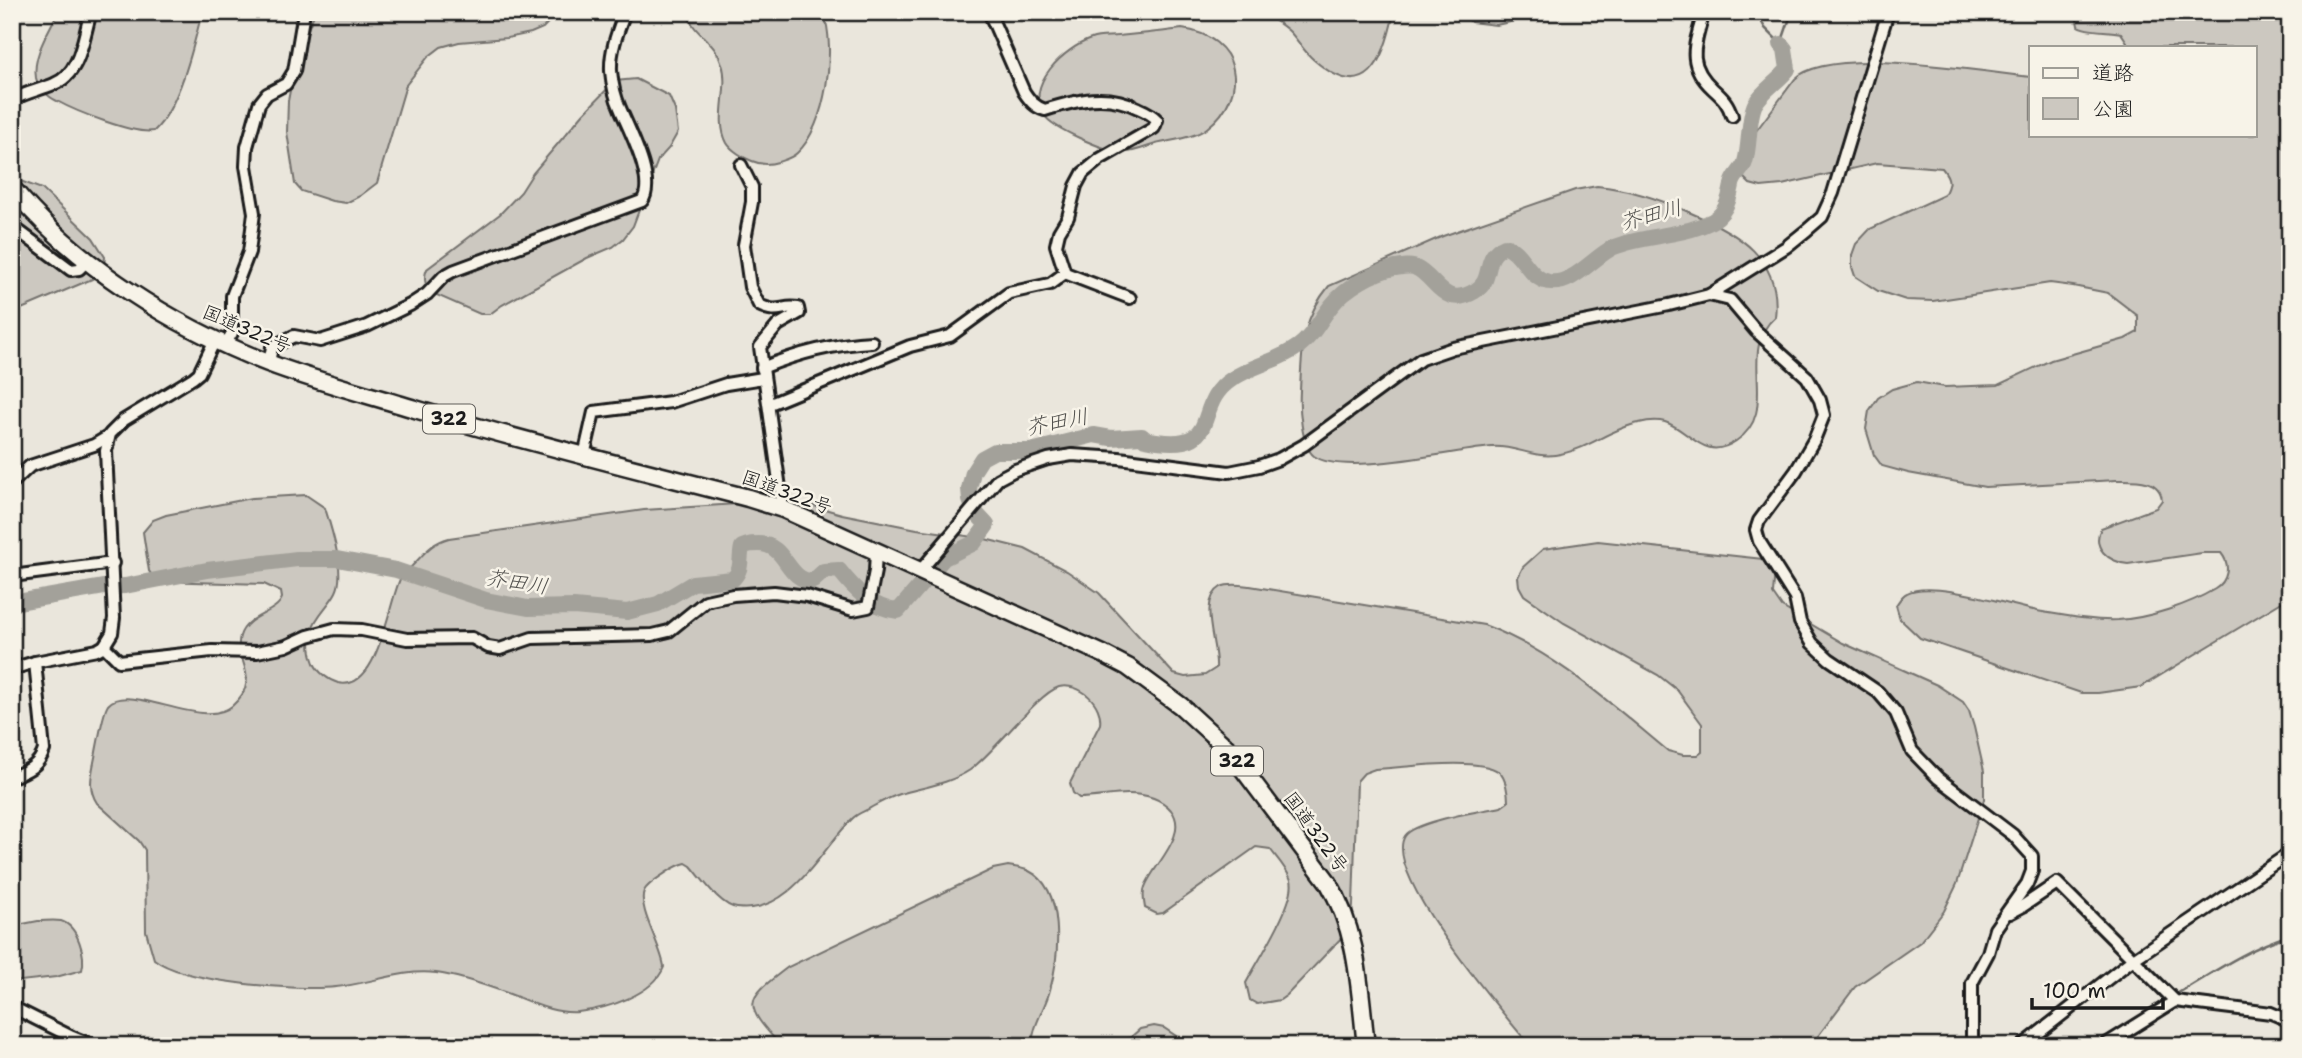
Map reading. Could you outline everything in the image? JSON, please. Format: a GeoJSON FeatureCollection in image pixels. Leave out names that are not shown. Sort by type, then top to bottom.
{"type":"FeatureCollection","features":[{"type":"Feature","properties":{"kind":"highway","name":"国道322号"},"geometry":{"type":"LineString","coordinates":[[12,188],[58,236],[88,260],[165,314],[220,342],[269,363],[512,438],[783,509],[1128,667],[1181,706],[1228,749],[1328,882],[1352,934],[1366,1046]]}},
{"type":"Feature","properties":{"kind":"street"},"geometry":{"type":"LineString","coordinates":[[12,100],[66,79],[74,68],[91,12]]}},
{"type":"Feature","properties":{"kind":"street"},"geometry":{"type":"LineString","coordinates":[[12,483],[30,466],[94,445],[109,436],[124,420],[199,373],[220,342],[232,333],[232,296],[247,260],[254,213],[246,166],[247,147],[259,104],[267,94],[286,84],[294,71],[304,12]]}},
{"type":"Feature","properties":{"kind":"street"},"geometry":{"type":"LineString","coordinates":[[269,363],[272,347],[294,335],[320,341],[367,326],[410,305],[427,294],[443,276],[453,271],[642,201],[646,196],[645,178],[639,153],[618,105],[611,72],[612,52],[625,12]]}},
{"type":"Feature","properties":{"kind":"street"},"geometry":{"type":"LineString","coordinates":[[989,12],[1024,92],[1038,108],[1045,110],[1096,98],[1112,99],[1128,103],[1157,120],[1154,128],[1100,159],[1083,173],[1056,246],[1065,273]]}},
{"type":"Feature","properties":{"kind":"street"},"geometry":{"type":"LineString","coordinates":[[1704,12],[1694,53],[1696,67],[1701,77],[1728,103],[1732,116]]}},
{"type":"Feature","properties":{"kind":"street"},"geometry":{"type":"LineString","coordinates":[[923,572],[998,479],[1015,470],[1072,455],[1228,471],[1259,466],[1279,459],[1304,445],[1421,359],[1453,348],[1709,295],[1786,247],[1822,217],[1833,193],[1888,12]]}},
{"type":"Feature","properties":{"kind":"street"},"geometry":{"type":"LineString","coordinates":[[741,165],[752,187],[744,245],[750,287],[759,305],[777,311],[794,307],[798,308],[799,313],[778,325],[760,346],[783,509]]}},
{"type":"Feature","properties":{"kind":"street"},"geometry":{"type":"LineString","coordinates":[[12,226],[71,270],[79,269],[88,260]]}},
{"type":"Feature","properties":{"kind":"street"},"geometry":{"type":"LineString","coordinates":[[1065,273],[1130,298]]}},
{"type":"Feature","properties":{"kind":"street"},"geometry":{"type":"LineString","coordinates":[[770,404],[910,346],[950,336],[1009,293],[1050,284],[1065,273]]}},
{"type":"Feature","properties":{"kind":"street"},"geometry":{"type":"LineString","coordinates":[[1709,295],[1730,300],[1756,331],[1807,377],[1821,400],[1824,415],[1814,440],[1796,471],[1759,521],[1756,530],[1759,541],[1795,598],[1800,621],[1812,643],[1829,659],[1878,692],[1896,713],[1912,751],[1938,778],[2013,835],[2032,856],[2032,871],[2027,884],[1995,929],[1988,953],[1972,983],[1972,1037],[1976,1046]]}},
{"type":"Feature","properties":{"kind":"street"},"geometry":{"type":"LineString","coordinates":[[584,456],[594,412],[671,402],[763,373],[817,348],[869,338],[876,360]]}},
{"type":"Feature","properties":{"kind":"street"},"geometry":{"type":"LineString","coordinates":[[12,668],[97,650],[104,646],[112,634],[113,563],[106,451],[109,436]]}},
{"type":"Feature","properties":{"kind":"street"},"geometry":{"type":"LineString","coordinates":[[104,646],[119,661],[212,651],[257,652],[286,646],[334,629],[362,630],[407,639],[472,638],[488,648],[500,649],[532,638],[652,635],[669,631],[706,601],[760,591],[807,596],[836,607],[861,610],[868,607],[876,570],[876,551]]}},
{"type":"Feature","properties":{"kind":"street"},"geometry":{"type":"LineString","coordinates":[[12,576],[113,563]]}},
{"type":"Feature","properties":{"kind":"street"},"geometry":{"type":"LineString","coordinates":[[12,777],[27,771],[41,760],[44,750],[35,662]]}},
{"type":"Feature","properties":{"kind":"street"},"geometry":{"type":"LineString","coordinates":[[2022,1046],[2132,960],[2290,853]]}},
{"type":"Feature","properties":{"kind":"street"},"geometry":{"type":"LineString","coordinates":[[2007,914],[2057,883],[2175,1001],[2272,1013],[2290,1021]]}},
{"type":"Feature","properties":{"kind":"street"},"geometry":{"type":"LineString","coordinates":[[2103,1046],[2175,1001]]}},
{"type":"Feature","properties":{"kind":"street"},"geometry":{"type":"LineString","coordinates":[[12,1007],[72,1038],[94,1046]]}},
{"type":"Feature","properties":{"kind":"green space"},"geometry":{"type":"Polygon","coordinates":[[[58,12],[202,12],[178,92],[163,121],[154,131],[119,126],[90,116],[54,99],[41,88],[36,78],[36,61],[58,12]]]}},
{"type":"Feature","properties":{"kind":"green space"},"geometry":{"type":"Polygon","coordinates":[[[315,12],[558,12],[543,28],[531,33],[459,42],[441,47],[428,57],[406,85],[377,183],[346,203],[301,191],[295,184],[287,132],[288,101],[296,59],[315,12]]]}},
{"type":"Feature","properties":{"kind":"green space"},"geometry":{"type":"Polygon","coordinates":[[[687,12],[823,12],[829,45],[826,86],[815,125],[807,141],[795,155],[778,162],[762,164],[745,158],[729,146],[722,124],[722,64],[687,12]]]}},
{"type":"Feature","properties":{"kind":"green space"},"geometry":{"type":"Polygon","coordinates":[[[1263,12],[1394,12],[1385,47],[1378,61],[1370,72],[1360,78],[1347,79],[1332,73],[1314,60],[1289,31],[1263,12]]]}},
{"type":"Feature","properties":{"kind":"green space"},"geometry":{"type":"Polygon","coordinates":[[[1463,12],[1559,12],[1496,25],[1471,22],[1463,12]]]}},
{"type":"Feature","properties":{"kind":"green space"},"geometry":{"type":"Polygon","coordinates":[[[2082,12],[2290,12],[2290,597],[2141,687],[2098,693],[2081,693],[1920,638],[1900,619],[1896,605],[1907,593],[1935,589],[2071,617],[2130,619],[2168,610],[2215,589],[2223,582],[2227,572],[2221,553],[2121,563],[2108,557],[2100,548],[2098,542],[2101,528],[2156,508],[2162,500],[2157,488],[2151,484],[2117,480],[1985,487],[1908,473],[1882,466],[1874,455],[1866,429],[1869,411],[1878,398],[1892,389],[1917,382],[1945,387],[1998,385],[2051,360],[2125,339],[2138,332],[2138,316],[2108,293],[2073,286],[2050,283],[1933,301],[1906,300],[1878,291],[1855,276],[1852,255],[1856,244],[1870,229],[1944,195],[1949,182],[1942,168],[1877,163],[1782,185],[1761,187],[1750,184],[1742,176],[1744,147],[1795,79],[1813,69],[1839,64],[1907,63],[2029,77],[2029,136],[2256,136],[2256,46],[2126,46],[2127,42],[2121,33],[2087,29],[2078,26],[2077,20],[2082,12]]]}},
{"type":"Feature","properties":{"kind":"green space"},"geometry":{"type":"Polygon","coordinates":[[[1182,29],[1201,34],[1216,43],[1227,54],[1233,68],[1234,83],[1230,99],[1221,114],[1207,128],[1190,136],[1120,152],[1079,138],[1049,121],[1044,115],[1039,103],[1043,80],[1059,59],[1070,50],[1097,37],[1182,29]]]}},
{"type":"Feature","properties":{"kind":"green space"},"geometry":{"type":"Polygon","coordinates":[[[636,79],[669,96],[675,110],[678,132],[658,160],[633,226],[623,239],[490,314],[480,314],[432,293],[425,282],[427,269],[500,214],[521,192],[533,173],[583,114],[615,81],[636,79]]]}},
{"type":"Feature","properties":{"kind":"green space"},"geometry":{"type":"Polygon","coordinates":[[[12,180],[42,189],[93,238],[105,257],[103,272],[92,279],[12,313],[12,180]]]}},
{"type":"Feature","properties":{"kind":"green space"},"geometry":{"type":"Polygon","coordinates":[[[1597,186],[1645,195],[1708,221],[1740,239],[1764,263],[1775,296],[1775,317],[1764,331],[1758,347],[1756,414],[1749,428],[1736,441],[1725,447],[1706,447],[1674,426],[1655,421],[1628,426],[1577,449],[1555,455],[1492,447],[1373,463],[1328,462],[1314,456],[1306,444],[1302,425],[1301,362],[1308,323],[1329,286],[1443,236],[1575,190],[1597,186]]]}},
{"type":"Feature","properties":{"kind":"green space"},"geometry":{"type":"Polygon","coordinates":[[[306,495],[325,508],[331,526],[339,574],[336,592],[313,626],[310,636],[311,652],[318,669],[327,678],[338,683],[352,682],[363,674],[380,643],[401,577],[429,549],[443,540],[644,510],[785,501],[917,529],[981,538],[1025,549],[1067,571],[1099,593],[1174,674],[1185,677],[1205,675],[1216,668],[1210,602],[1221,587],[1228,585],[1250,586],[1484,625],[1510,636],[1558,664],[1668,751],[1683,755],[1698,755],[1702,752],[1702,724],[1677,690],[1658,675],[1564,623],[1524,595],[1518,577],[1523,567],[1543,549],[1598,541],[1763,559],[1771,562],[1775,568],[1773,594],[1782,607],[1843,643],[1937,685],[1963,702],[1974,727],[1984,771],[1984,799],[1957,884],[1944,911],[1920,942],[1855,987],[1815,1040],[1805,1046],[1530,1046],[1473,976],[1427,911],[1411,880],[1402,854],[1405,836],[1411,831],[1450,817],[1501,807],[1508,802],[1506,786],[1499,772],[1475,765],[1420,765],[1375,769],[1364,773],[1357,781],[1353,905],[1351,922],[1346,933],[1287,995],[1280,1000],[1257,1004],[1250,1000],[1246,983],[1275,932],[1288,902],[1291,880],[1287,872],[1270,849],[1256,847],[1163,913],[1157,914],[1145,908],[1145,887],[1173,839],[1176,819],[1167,806],[1146,796],[1122,794],[1079,798],[1073,793],[1070,783],[1100,724],[1100,716],[1088,696],[1067,686],[1059,687],[1039,700],[980,762],[962,775],[893,797],[855,816],[803,877],[789,891],[773,901],[756,907],[737,908],[724,903],[686,863],[656,879],[645,889],[643,898],[664,967],[650,985],[615,1004],[578,1012],[560,1011],[472,981],[423,972],[318,988],[242,984],[189,974],[154,959],[146,931],[145,850],[94,797],[91,778],[103,720],[108,705],[118,699],[148,701],[203,713],[219,712],[232,706],[246,686],[247,678],[239,644],[243,629],[248,623],[274,608],[282,598],[281,592],[264,584],[156,581],[149,571],[143,532],[153,520],[166,515],[252,498],[306,495]]]}},
{"type":"Feature","properties":{"kind":"green space"},"geometry":{"type":"Polygon","coordinates":[[[1008,866],[1027,870],[1041,880],[1049,893],[1057,925],[1053,976],[1048,997],[1034,1031],[1032,1046],[781,1046],[760,1021],[753,1004],[756,996],[788,967],[993,869],[1008,866]]]}},
{"type":"Feature","properties":{"kind":"green space"},"geometry":{"type":"Polygon","coordinates":[[[38,921],[61,921],[72,929],[82,950],[82,970],[56,977],[12,982],[12,926],[38,921]]]}},
{"type":"Feature","properties":{"kind":"green space"},"geometry":{"type":"Polygon","coordinates":[[[1154,1026],[1164,1028],[1191,1046],[1121,1046],[1140,1029],[1154,1026]]]}},
{"type":"Feature","properties":{"kind":"waterway","name":"芥田川"},"geometry":{"type":"LineString","coordinates":[[1756,12],[1765,28],[1781,44],[1792,12]]}},
{"type":"Feature","properties":{"kind":"waterway","name":"芥田川"},"geometry":{"type":"LineString","coordinates":[[12,603],[207,570],[297,559],[337,559],[396,570],[486,600],[528,608],[574,607],[627,612],[658,604],[693,583],[733,579],[739,568],[742,547],[759,544],[775,550],[791,569],[804,579],[813,581],[824,571],[839,570],[872,602],[898,611],[944,558],[974,543],[987,525],[974,511],[969,489],[973,472],[982,458],[995,451],[1031,451],[1094,435],[1111,438],[1142,436],[1145,439],[1171,442],[1187,440],[1203,426],[1219,390],[1232,379],[1299,346],[1345,292],[1361,281],[1387,270],[1414,267],[1441,290],[1455,297],[1464,296],[1481,286],[1493,256],[1505,246],[1516,253],[1535,275],[1549,282],[1558,282],[1575,275],[1614,247],[1697,228],[1714,220],[1725,207],[1733,182],[1745,162],[1755,104],[1788,69],[1785,49],[1781,44]]}},
{"type":"Feature","properties":{"kind":"waterway"},"geometry":{"type":"LineString","coordinates":[[2175,995],[2245,954],[2290,935]]}}]}
